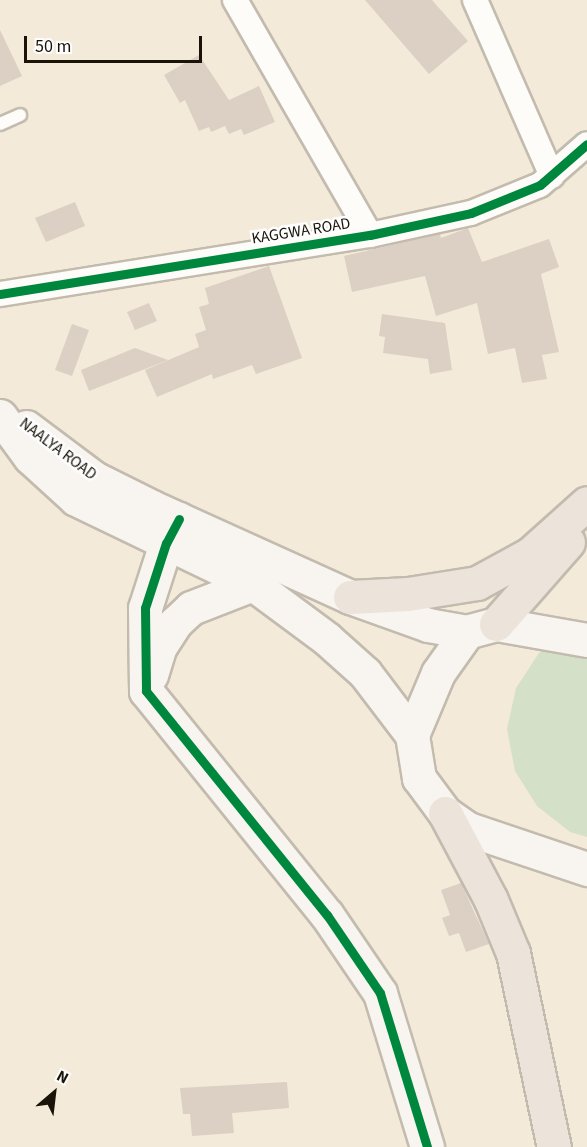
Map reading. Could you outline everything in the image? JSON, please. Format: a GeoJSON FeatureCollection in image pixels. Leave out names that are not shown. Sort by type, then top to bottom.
{"type":"FeatureCollection","features":[{"type":"Feature","properties":{"kind":"highway"},"geometry":{"type":"LineString","coordinates":[[350,597],[408,594],[477,583],[530,554],[587,503]]}},
{"type":"Feature","properties":{"kind":"highway"},"geometry":{"type":"LineString","coordinates":[[482,628],[587,515]]}},
{"type":"Feature","properties":{"kind":"highway"},"geometry":{"type":"LineString","coordinates":[[445,813],[491,900],[513,953],[555,1147]]}},
{"type":"Feature","properties":{"kind":"main road","name":"NAALYA ROAD"},"geometry":{"type":"LineString","coordinates":[[0,403],[94,478],[172,531],[282,567],[350,597],[428,625],[482,628],[587,640]]}},
{"type":"Feature","properties":{"kind":"main road"},"geometry":{"type":"LineString","coordinates":[[0,416],[30,457],[76,499],[172,531],[253,584],[366,673],[412,735],[419,778],[445,813],[468,829],[587,869]]}},
{"type":"Feature","properties":{"kind":"main road"},"geometry":{"type":"LineString","coordinates":[[172,531],[145,608],[146,691],[327,915],[380,993],[427,1147]]}},
{"type":"Feature","properties":{"kind":"main road"},"geometry":{"type":"LineString","coordinates":[[146,691],[159,648],[175,623],[192,608],[253,584]]}},
{"type":"Feature","properties":{"kind":"main road"},"geometry":{"type":"LineString","coordinates":[[412,735],[438,673],[482,628]]}},
{"type":"Feature","properties":{"kind":"street"},"geometry":{"type":"LineString","coordinates":[[235,0],[370,235]]}},
{"type":"Feature","properties":{"kind":"street"},"geometry":{"type":"LineString","coordinates":[[475,0],[552,176]]}},
{"type":"Feature","properties":{"kind":"street","name":"KAGGWA ROAD"},"geometry":{"type":"LineString","coordinates":[[0,294],[370,235],[471,213],[540,185],[587,144]]}},
{"type":"Feature","properties":{"kind":"lane"},"geometry":{"type":"LineString","coordinates":[[0,124],[20,115]]}},
{"type":"Feature","properties":{"kind":"green space"},"geometry":{"type":"Polygon","coordinates":[[[587,624],[587,837],[570,832],[537,806],[515,771],[507,729],[516,688],[539,653],[587,624]]]}},
{"type":"Feature","properties":{"kind":"building"},"geometry":{"type":"Polygon","coordinates":[[[365,0],[432,0],[468,41],[429,74],[365,0]]]}},
{"type":"Feature","properties":{"kind":"building"},"geometry":{"type":"Polygon","coordinates":[[[0,30],[22,76],[0,86],[0,30]]]}},
{"type":"Feature","properties":{"kind":"building"},"geometry":{"type":"Polygon","coordinates":[[[199,55],[229,100],[259,86],[275,122],[244,135],[241,129],[229,134],[225,126],[211,132],[209,127],[199,131],[185,100],[180,103],[164,75],[199,55]]]}},
{"type":"Feature","properties":{"kind":"building"},"geometry":{"type":"Polygon","coordinates":[[[75,202],[85,226],[46,242],[35,218],[75,202]]]}},
{"type":"Feature","properties":{"kind":"building"},"geometry":{"type":"Polygon","coordinates":[[[468,228],[482,262],[549,239],[559,267],[541,274],[559,352],[542,355],[547,379],[522,383],[515,348],[488,354],[477,303],[436,316],[425,276],[352,292],[344,256],[440,234],[441,238],[468,228]]]}},
{"type":"Feature","properties":{"kind":"building"},"geometry":{"type":"Polygon","coordinates":[[[269,266],[302,358],[256,374],[252,365],[213,379],[212,374],[157,397],[145,370],[199,347],[195,334],[206,330],[199,307],[209,304],[205,288],[269,266]]]}},
{"type":"Feature","properties":{"kind":"building"},"geometry":{"type":"Polygon","coordinates":[[[149,303],[157,321],[135,330],[127,312],[149,303]]]}},
{"type":"Feature","properties":{"kind":"building"},"geometry":{"type":"Polygon","coordinates":[[[382,314],[445,323],[452,370],[430,374],[428,359],[383,353],[385,337],[379,336],[382,314]]]}},
{"type":"Feature","properties":{"kind":"building"},"geometry":{"type":"Polygon","coordinates":[[[72,324],[89,330],[72,376],[55,370],[72,324]]]}},
{"type":"Feature","properties":{"kind":"building"},"geometry":{"type":"Polygon","coordinates":[[[135,348],[168,360],[89,391],[81,370],[135,348]]]}},
{"type":"Feature","properties":{"kind":"building"},"geometry":{"type":"Polygon","coordinates":[[[461,883],[489,944],[466,952],[459,933],[449,936],[442,918],[450,915],[441,890],[461,883]]]}},
{"type":"Feature","properties":{"kind":"building"},"geometry":{"type":"Polygon","coordinates":[[[287,1082],[289,1108],[232,1113],[234,1133],[192,1136],[190,1114],[183,1114],[180,1088],[287,1082]]]}},
{"type":"Feature","properties":{"kind":"cycle path"},"geometry":{"type":"LineString","coordinates":[[0,294],[370,235],[471,213],[540,185],[587,144]]}},
{"type":"Feature","properties":{"kind":"cycle path"},"geometry":{"type":"LineString","coordinates":[[179,519],[166,543],[145,608],[146,691],[327,915],[380,993],[427,1147]]}}]}
